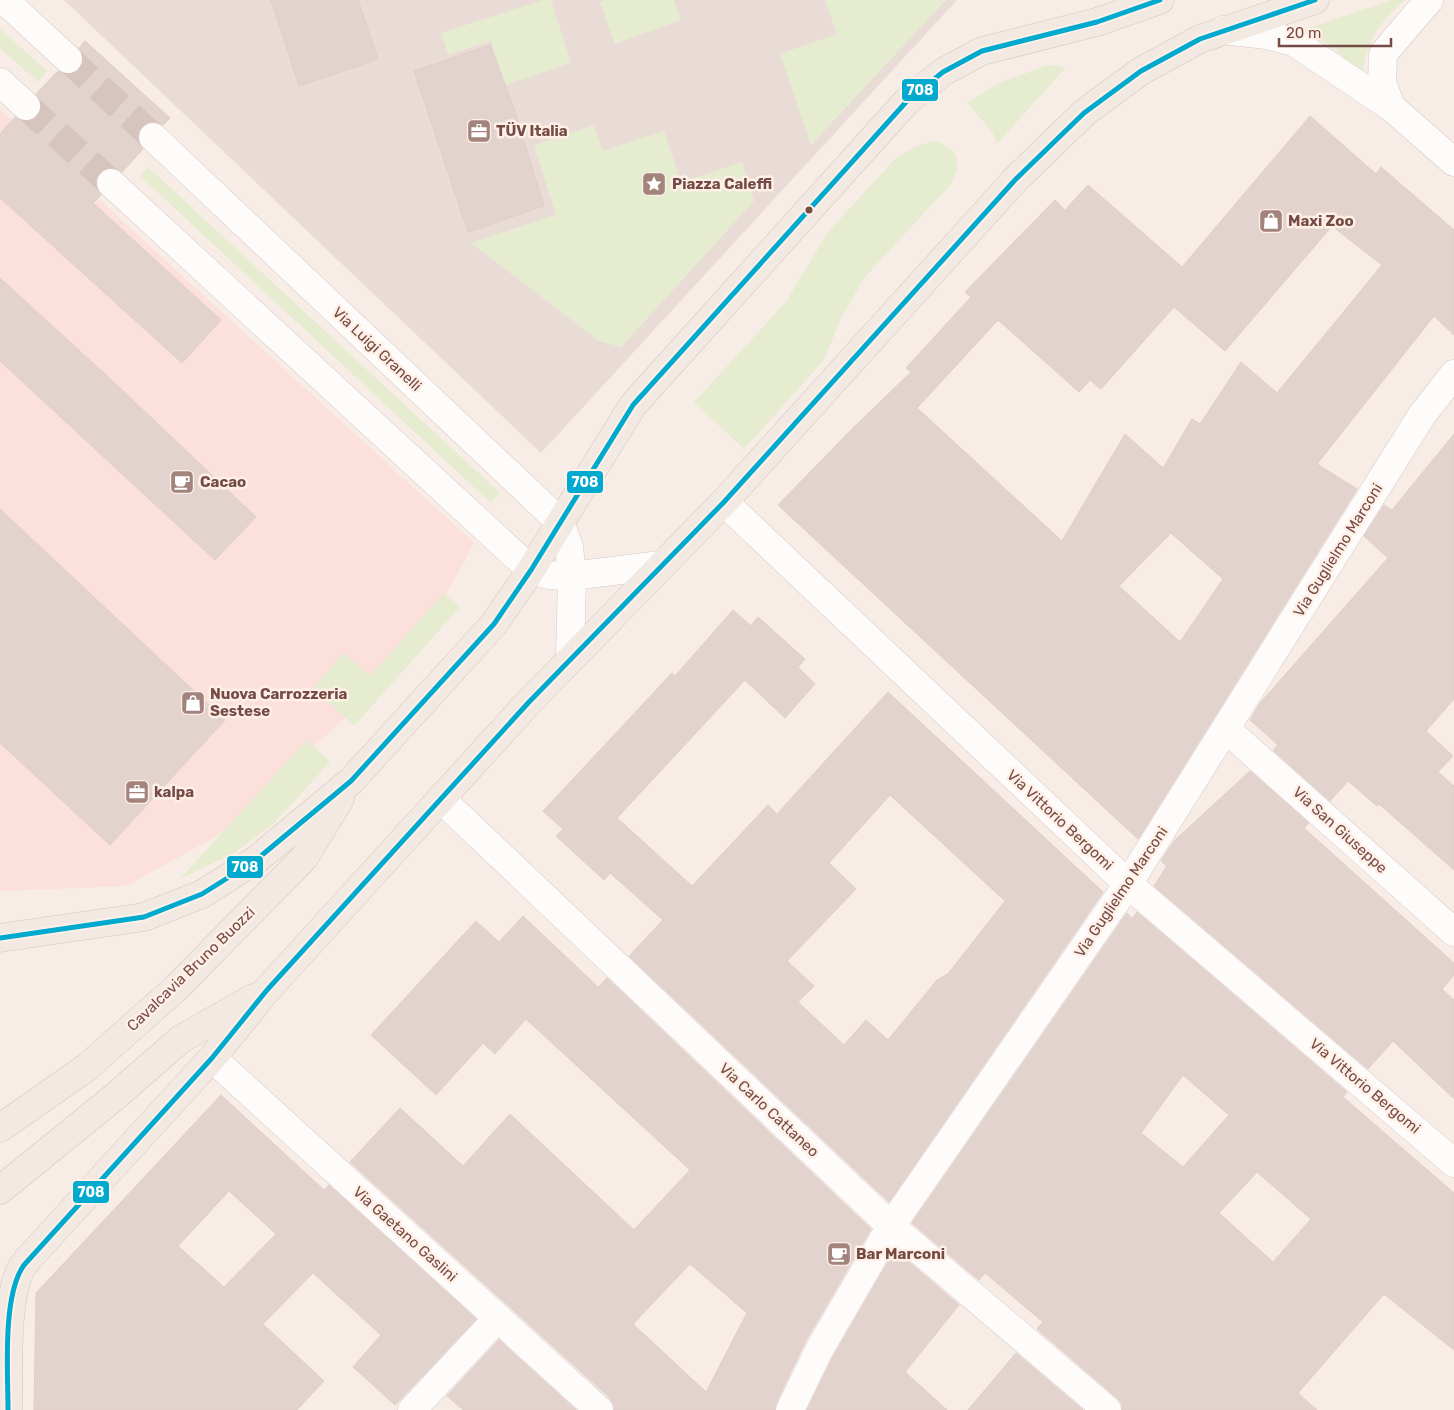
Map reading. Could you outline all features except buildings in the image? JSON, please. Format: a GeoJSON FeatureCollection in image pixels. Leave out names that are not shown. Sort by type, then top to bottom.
{"type":"FeatureCollection","features":[{"type":"Feature","properties":{"kind":"main road"},"geometry":{"type":"LineString","coordinates":[[0,938],[144,917],[202,894],[256,860],[351,781],[494,624],[531,570],[632,406],[907,101],[943,72],[982,51],[1097,22],[1160,0]]}},
{"type":"Feature","properties":{"kind":"main road"},"geometry":{"type":"LineString","coordinates":[[8,1410],[10,1323],[14,1290],[20,1272],[30,1257],[212,1058],[267,990],[570,659],[724,502],[1015,180],[1084,113],[1141,71],[1180,48],[1223,30],[1315,0]]}},
{"type":"Feature","properties":{"kind":"main road","name":"Cavalcavia Bruno Buozzi"},"geometry":{"type":"LineString","coordinates":[[0,1128],[86,1068],[174,989],[304,858],[351,781]]}},
{"type":"Feature","properties":{"kind":"main road"},"geometry":{"type":"LineString","coordinates":[[0,1190],[182,1039],[267,990]]}},
{"type":"Feature","properties":{"kind":"street"},"geometry":{"type":"LineString","coordinates":[[4,0],[68,59]]}},
{"type":"Feature","properties":{"kind":"street"},"geometry":{"type":"LineString","coordinates":[[1391,107],[1382,82],[1382,54],[1428,0]]}},
{"type":"Feature","properties":{"kind":"street"},"geometry":{"type":"LineString","coordinates":[[1223,30],[1267,35],[1294,42],[1391,107],[1454,162]]}},
{"type":"Feature","properties":{"kind":"street"},"geometry":{"type":"LineString","coordinates":[[0,82],[26,106]]}},
{"type":"Feature","properties":{"kind":"street","name":"Via Luigi Granelli"},"geometry":{"type":"LineString","coordinates":[[153,137],[560,522],[569,547],[572,576],[570,659]]}},
{"type":"Feature","properties":{"kind":"street"},"geometry":{"type":"LineString","coordinates":[[111,184],[531,570],[549,575],[572,576],[661,565]]}},
{"type":"Feature","properties":{"kind":"street","name":"Via Guglielmo Marconi"},"geometry":{"type":"LineString","coordinates":[[790,1410],[819,1350],[891,1226],[1128,884],[1422,415],[1454,374]]}},
{"type":"Feature","properties":{"kind":"street","name":"Via Vittorio Bergomi"},"geometry":{"type":"LineString","coordinates":[[724,502],[1128,884],[1454,1163]]}},
{"type":"Feature","properties":{"kind":"street","name":"Via San Giuseppe"},"geometry":{"type":"LineString","coordinates":[[1226,729],[1454,932]]}},
{"type":"Feature","properties":{"kind":"street","name":"Via Carlo Cattaneo"},"geometry":{"type":"LineString","coordinates":[[441,799],[891,1226],[1107,1410]]}},
{"type":"Feature","properties":{"kind":"street","name":"Via Gaetano Gaslini"},"geometry":{"type":"LineString","coordinates":[[212,1058],[599,1410]]}},
{"type":"Feature","properties":{"kind":"street"},"geometry":{"type":"LineString","coordinates":[[412,1410],[498,1318]]}},
{"type":"Feature","properties":{"kind":"shaded area"},"geometry":{"type":"Polygon","coordinates":[[[64,0],[957,0],[541,453],[64,0]]]}},
{"type":"Feature","properties":{"kind":"shaded area"},"geometry":{"type":"Polygon","coordinates":[[[0,109],[474,543],[413,655],[217,836],[126,886],[0,891],[0,109]]]}},
{"type":"Feature","properties":{"kind":"green space"},"geometry":{"type":"Polygon","coordinates":[[[543,0],[551,0],[571,63],[505,85],[491,41],[448,55],[441,33],[543,0]]]}},
{"type":"Feature","properties":{"kind":"green space"},"geometry":{"type":"Polygon","coordinates":[[[606,0],[674,0],[681,20],[615,44],[600,2],[606,0]]]}},
{"type":"Feature","properties":{"kind":"green space"},"geometry":{"type":"Polygon","coordinates":[[[825,0],[946,0],[811,145],[780,54],[837,34],[825,0]]]}},
{"type":"Feature","properties":{"kind":"green space"},"geometry":{"type":"Polygon","coordinates":[[[1392,0],[1405,0],[1387,18],[1375,34],[1367,52],[1361,77],[1334,47],[1305,30],[1311,27],[1392,0]]]}},
{"type":"Feature","properties":{"kind":"green space"},"geometry":{"type":"Polygon","coordinates":[[[0,29],[47,71],[38,82],[0,48],[0,29]]]}},
{"type":"Feature","properties":{"kind":"green space"},"geometry":{"type":"Polygon","coordinates":[[[1049,65],[1066,67],[997,144],[993,133],[967,102],[1001,82],[1049,65]]]}},
{"type":"Feature","properties":{"kind":"green space"},"geometry":{"type":"Polygon","coordinates":[[[594,125],[603,151],[664,131],[681,182],[742,162],[754,201],[621,347],[599,341],[471,243],[556,215],[534,145],[594,125]]]}},
{"type":"Feature","properties":{"kind":"green space"},"geometry":{"type":"Polygon","coordinates":[[[936,141],[950,148],[956,158],[956,170],[950,185],[864,278],[840,320],[824,360],[744,449],[694,402],[786,302],[828,232],[896,158],[917,146],[936,141]]]}},
{"type":"Feature","properties":{"kind":"green space"},"geometry":{"type":"Polygon","coordinates":[[[148,167],[500,493],[491,503],[140,176],[148,167]]]}},
{"type":"Feature","properties":{"kind":"green space"},"geometry":{"type":"Polygon","coordinates":[[[444,593],[460,607],[354,726],[313,688],[344,653],[370,676],[444,593]]]}},
{"type":"Feature","properties":{"kind":"green space"},"geometry":{"type":"Polygon","coordinates":[[[307,740],[330,762],[274,823],[234,853],[180,879],[307,740]]]}},
{"type":"Feature","properties":{"kind":"tunnel"},"geometry":{"type":"LineString","coordinates":[[68,59],[153,137]]}},
{"type":"Feature","properties":{"kind":"tunnel"},"geometry":{"type":"LineString","coordinates":[[26,106],[111,183]]}},
{"type":"Feature","properties":{"kind":"transit line","name":"708"},"geometry":{"type":"LineString","coordinates":[[0,938],[144,917],[202,894],[256,860],[351,781],[494,624],[531,570],[633,405],[907,101],[943,72],[982,51],[1097,22],[1160,0]]}},
{"type":"Feature","properties":{"kind":"transit line","name":"708"},"geometry":{"type":"LineString","coordinates":[[8,1410],[7,1356],[9,1314],[12,1295],[24,1265],[212,1058],[267,990],[529,702],[724,502],[1015,180],[1084,113],[1141,71],[1200,39],[1315,0]]}},
{"type":"Feature","properties":{"kind":"place","name":"TÜV Italia"},"geometry":{"type":"Point","coordinates":[479,131]}},
{"type":"Feature","properties":{"kind":"place","name":"Piazza Caleffi"},"geometry":{"type":"Point","coordinates":[654,184]}},
{"type":"Feature","properties":{"kind":"place","name":"Maxi Zoo"},"geometry":{"type":"Point","coordinates":[1271,221]}},
{"type":"Feature","properties":{"kind":"place","name":"Cacao"},"geometry":{"type":"Point","coordinates":[182,482]}},
{"type":"Feature","properties":{"kind":"place","name":"Nuova Carrozzeria Sestese"},"geometry":{"type":"Point","coordinates":[193,703]}},
{"type":"Feature","properties":{"kind":"place","name":"kalpa"},"geometry":{"type":"Point","coordinates":[137,792]}},
{"type":"Feature","properties":{"kind":"place","name":"Bar Marconi"},"geometry":{"type":"Point","coordinates":[839,1254]}}]}
